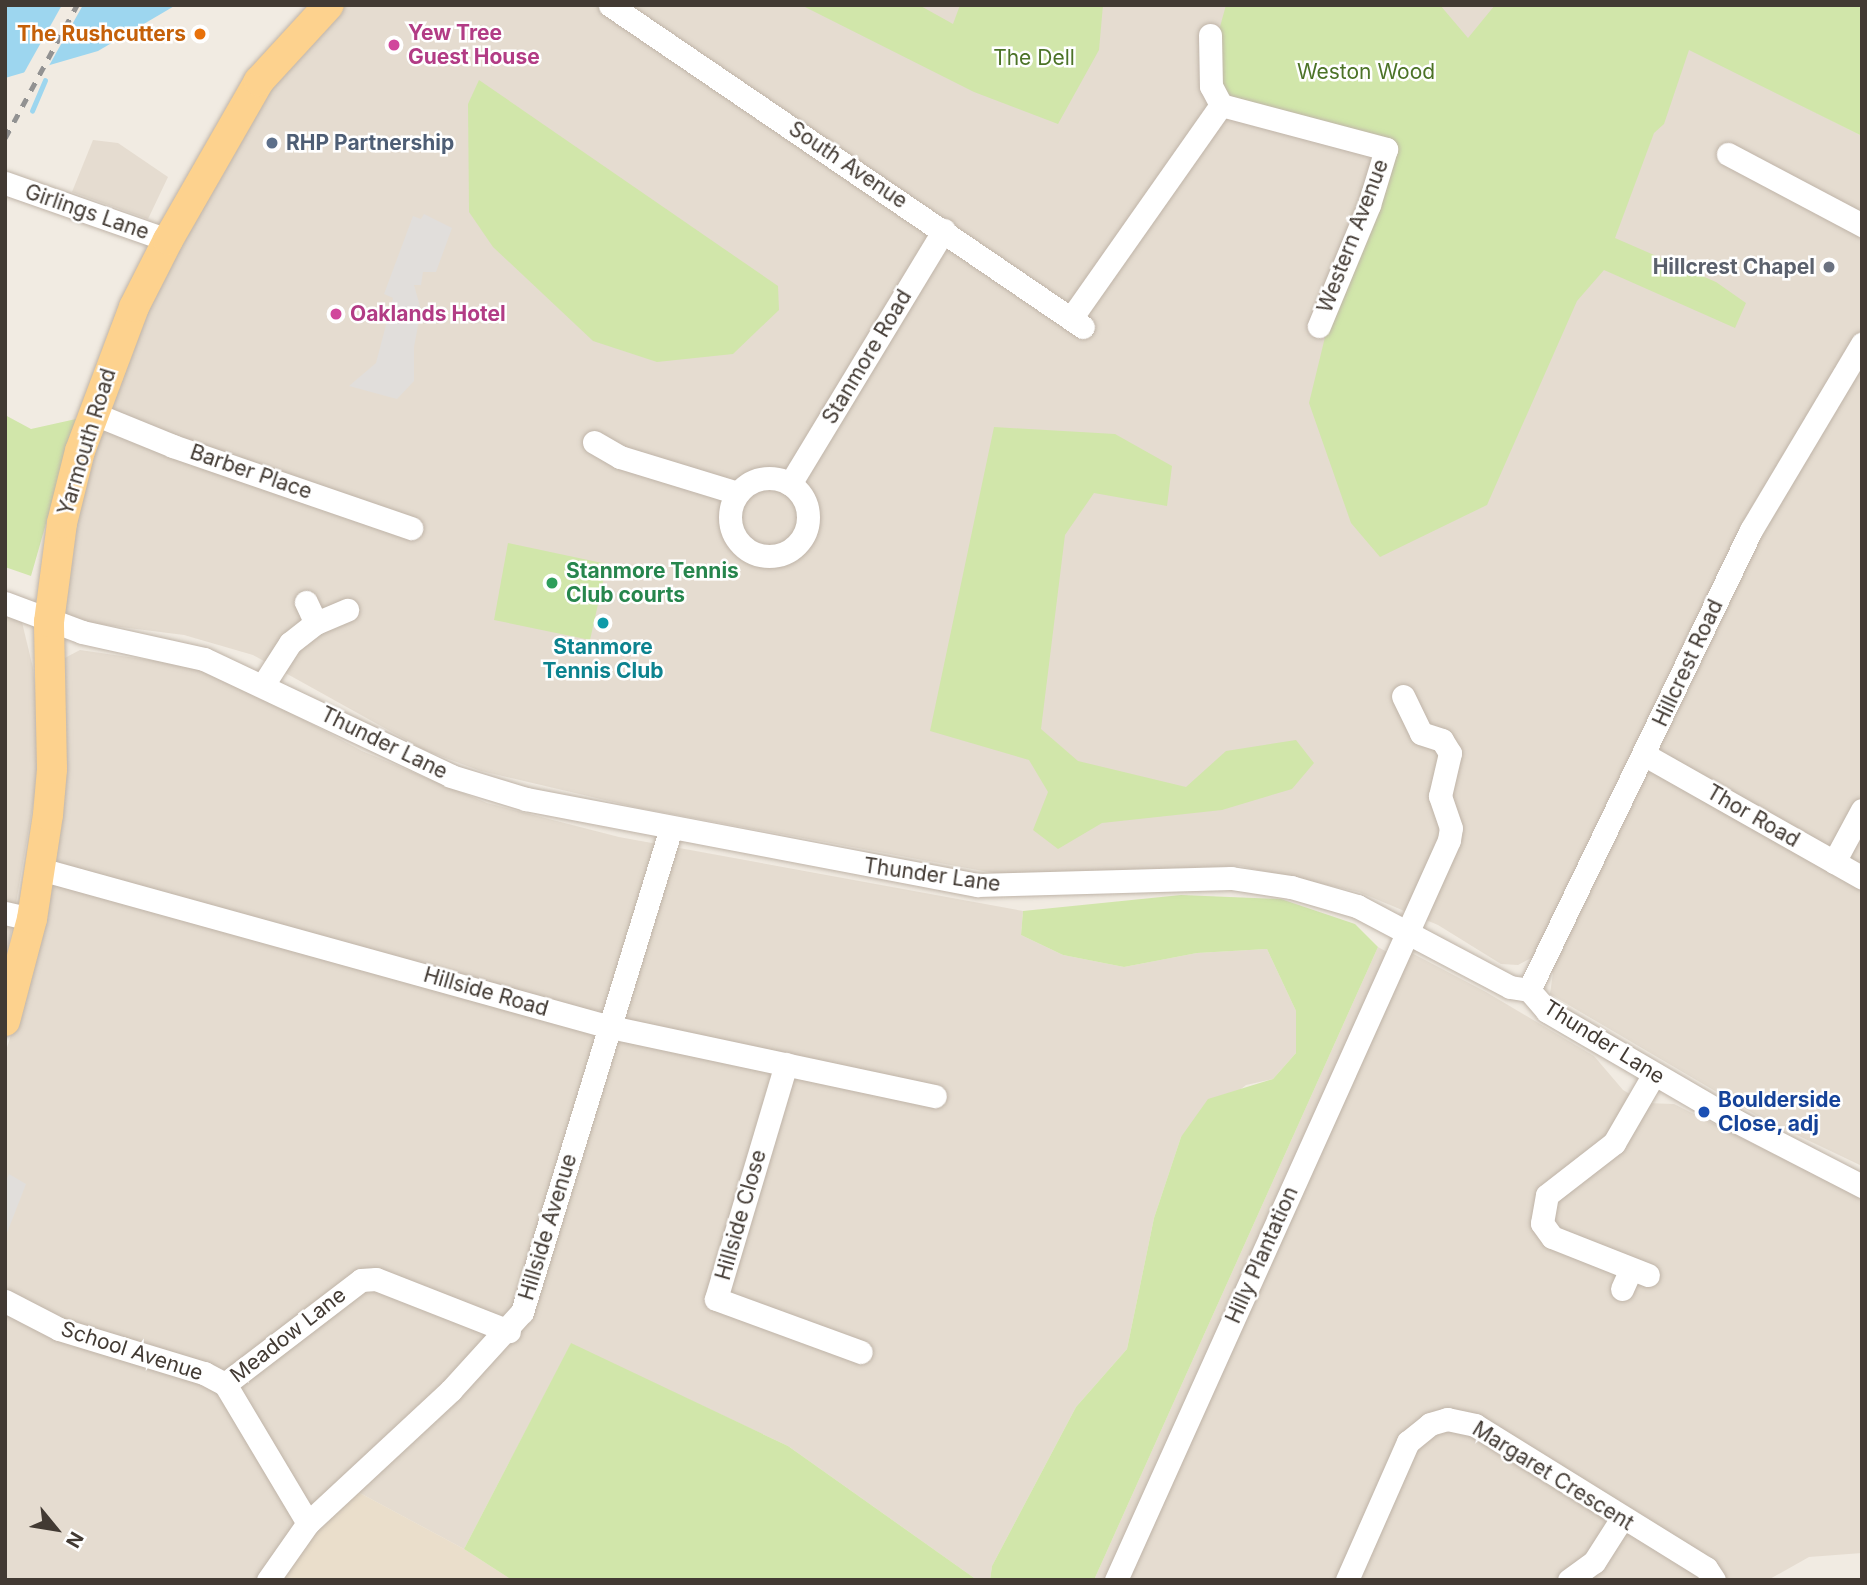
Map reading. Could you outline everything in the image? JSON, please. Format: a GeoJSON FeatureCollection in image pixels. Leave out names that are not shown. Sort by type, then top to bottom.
{"type":"FeatureCollection","features":[{"type":"Feature","properties":{"kind":"main road","name":"Yarmouth Road"},"geometry":{"type":"LineString","coordinates":[[5,1021],[19,916],[40,869],[52,769],[48,622],[62,523],[92,413],[134,307],[168,240],[259,81],[329,5]]}},
{"type":"Feature","properties":{"kind":"street","name":"South Avenue"},"geometry":{"type":"LineString","coordinates":[[610,5],[1078,322],[1221,105]]}},
{"type":"Feature","properties":{"kind":"street"},"geometry":{"type":"LineString","coordinates":[[1210,35],[1211,86],[1221,105]]}},
{"type":"Feature","properties":{"kind":"street","name":"Western Avenue"},"geometry":{"type":"LineString","coordinates":[[1221,105],[1386,149],[1369,205],[1319,326]]}},
{"type":"Feature","properties":{"kind":"street"},"geometry":{"type":"LineString","coordinates":[[1728,154],[1862,225]]}},
{"type":"Feature","properties":{"kind":"street","name":"Girlings Lane"},"geometry":{"type":"LineString","coordinates":[[5,183],[168,240]]}},
{"type":"Feature","properties":{"kind":"street","name":"Stanmore Road"},"geometry":{"type":"LineString","coordinates":[[790,484],[944,230]]}},
{"type":"Feature","properties":{"kind":"street","name":"Hillcrest Road"},"geometry":{"type":"LineString","coordinates":[[1529,990],[1645,755],[1751,530],[1862,344]]}},
{"type":"Feature","properties":{"kind":"street","name":"Barber Place"},"geometry":{"type":"LineString","coordinates":[[92,413],[173,446],[411,528]]}},
{"type":"Feature","properties":{"kind":"street"},"geometry":{"type":"LineString","coordinates":[[605,455],[738,493]]}},
{"type":"Feature","properties":{"kind":"street"},"geometry":{"type":"LineString","coordinates":[[762,478],[790,484],[806,505],[808,519],[796,546],[771,556],[756,554],[734,536],[731,507],[738,493],[762,478]]}},
{"type":"Feature","properties":{"kind":"street"},"geometry":{"type":"LineString","coordinates":[[306,602],[317,623]]}},
{"type":"Feature","properties":{"kind":"street","name":"Thunder Lane"},"geometry":{"type":"LineString","coordinates":[[5,603],[48,622],[169,649],[263,685],[451,776],[526,799],[977,885],[1181,877],[1264,881],[1357,906],[1409,930],[1510,987],[1529,990],[1547,1011],[1654,1074],[1862,1186]]}},
{"type":"Feature","properties":{"kind":"street"},"geometry":{"type":"LineString","coordinates":[[263,685],[290,643],[317,623],[347,610]]}},
{"type":"Feature","properties":{"kind":"street","name":"Hilly Plantation"},"geometry":{"type":"LineString","coordinates":[[1116,1580],[1409,930],[1451,828],[1440,796],[1450,753],[1442,740],[1421,733],[1411,702]]}},
{"type":"Feature","properties":{"kind":"street","name":"Thor Road"},"geometry":{"type":"LineString","coordinates":[[1645,755],[1862,878]]}},
{"type":"Feature","properties":{"kind":"street"},"geometry":{"type":"LineString","coordinates":[[1834,862],[1862,810]]}},
{"type":"Feature","properties":{"kind":"street","name":"Hillside Avenue"},"geometry":{"type":"LineString","coordinates":[[268,1580],[308,1523],[509,1331],[525,1304],[671,828]]}},
{"type":"Feature","properties":{"kind":"street","name":"Hillside Road"},"geometry":{"type":"LineString","coordinates":[[40,869],[610,1027],[935,1096]]}},
{"type":"Feature","properties":{"kind":"street","name":"Hillside Close"},"geometry":{"type":"LineString","coordinates":[[786,1063],[716,1299],[861,1352]]}},
{"type":"Feature","properties":{"kind":"street"},"geometry":{"type":"LineString","coordinates":[[1634,1278],[1552,1237],[1542,1223],[1543,1210],[1557,1184],[1614,1143],[1654,1074]]}},
{"type":"Feature","properties":{"kind":"street","name":"Meadow Lane"},"geometry":{"type":"LineString","coordinates":[[225,1384],[361,1280],[376,1279],[509,1331]]}},
{"type":"Feature","properties":{"kind":"street","name":"School Avenue"},"geometry":{"type":"LineString","coordinates":[[5,1301],[59,1329],[204,1373],[225,1384],[308,1523]]}},
{"type":"Feature","properties":{"kind":"street","name":"Margaret Crescent"},"geometry":{"type":"LineString","coordinates":[[1347,1580],[1408,1443],[1430,1424],[1447,1419],[1475,1425],[1706,1568],[1714,1580]]}},
{"type":"Feature","properties":{"kind":"street"},"geometry":{"type":"LineString","coordinates":[[1569,1580],[1594,1562],[1622,1518]]}},
{"type":"Feature","properties":{"kind":"shaded area"},"geometry":{"type":"Polygon","coordinates":[[[344,5],[1603,5],[1862,136],[1862,1166],[1761,1118],[1550,994],[1553,973],[1531,958],[1518,965],[1501,964],[1438,925],[1359,892],[1240,866],[1005,875],[639,808],[481,771],[424,750],[253,655],[184,635],[73,621],[61,610],[84,465],[154,271],[280,65],[344,5]]]}},
{"type":"Feature","properties":{"kind":"shaded area"},"geometry":{"type":"Polygon","coordinates":[[[93,140],[118,143],[168,177],[148,219],[72,192],[93,140]]]}},
{"type":"Feature","properties":{"kind":"shaded area"},"geometry":{"type":"Polygon","coordinates":[[[424,214],[452,228],[436,272],[423,272],[421,285],[414,285],[421,310],[414,347],[414,381],[397,399],[349,386],[376,363],[393,298],[384,294],[413,216],[421,219],[424,214]]]}},
{"type":"Feature","properties":{"kind":"shaded area"},"geometry":{"type":"Polygon","coordinates":[[[5,611],[20,614],[33,668],[42,753],[5,967],[5,611]]]}},
{"type":"Feature","properties":{"kind":"shaded area"},"geometry":{"type":"Polygon","coordinates":[[[80,650],[191,666],[254,693],[362,751],[487,803],[619,837],[1023,911],[1021,935],[1063,955],[1124,967],[1197,953],[1267,949],[1296,1011],[1296,1053],[1273,1079],[1246,1085],[1181,1137],[1154,1218],[1127,1349],[1076,1407],[992,1566],[990,1580],[977,1580],[788,1446],[571,1344],[464,1549],[358,1492],[282,1580],[5,1580],[5,1054],[23,996],[57,662],[80,650]]]}},
{"type":"Feature","properties":{"kind":"shaded area"},"geometry":{"type":"Polygon","coordinates":[[[1378,947],[1401,960],[1406,950],[1486,992],[1594,1056],[1623,1090],[1645,1103],[1674,1104],[1862,1198],[1862,1553],[1809,1557],[1768,1580],[1094,1580],[1378,947]]]}},
{"type":"Feature","properties":{"kind":"shaded area"},"geometry":{"type":"Polygon","coordinates":[[[9,1174],[26,1184],[5,1238],[5,1183],[9,1174]]]}},
{"type":"Feature","properties":{"kind":"shaded area"},"geometry":{"type":"Polygon","coordinates":[[[358,1492],[464,1549],[512,1580],[282,1580],[310,1540],[358,1492]]]}},
{"type":"Feature","properties":{"kind":"green space","name":"The Dell"},"geometry":{"type":"Polygon","coordinates":[[[801,5],[919,5],[953,24],[960,5],[1103,5],[1099,50],[1058,124],[974,92],[801,5]]]}},
{"type":"Feature","properties":{"kind":"green space","name":"Weston Wood"},"geometry":{"type":"Polygon","coordinates":[[[1226,5],[1440,5],[1468,38],[1495,5],[1862,5],[1862,136],[1689,50],[1664,124],[1654,133],[1615,238],[1716,282],[1746,303],[1735,328],[1604,270],[1577,301],[1487,505],[1380,557],[1351,523],[1309,403],[1326,333],[1395,149],[1221,93],[1215,45],[1226,5]]]}},
{"type":"Feature","properties":{"kind":"green space"},"geometry":{"type":"Polygon","coordinates":[[[479,80],[778,286],[779,310],[733,354],[657,362],[593,341],[493,247],[469,212],[468,104],[479,80]]]}},
{"type":"Feature","properties":{"kind":"green space"},"geometry":{"type":"Polygon","coordinates":[[[5,415],[31,429],[76,419],[31,576],[5,567],[5,415]]]}},
{"type":"Feature","properties":{"kind":"green space"},"geometry":{"type":"Polygon","coordinates":[[[994,427],[1115,434],[1172,466],[1167,506],[1094,493],[1065,535],[1041,729],[1078,761],[1186,787],[1226,751],[1296,740],[1314,763],[1292,789],[1222,810],[1102,823],[1058,849],[1033,830],[1048,792],[1029,760],[930,731],[994,427]]]}},
{"type":"Feature","properties":{"kind":"green space","name":"Stanmore Tennis Club courts"},"geometry":{"type":"Polygon","coordinates":[[[508,543],[607,564],[590,640],[494,620],[508,543]]]}},
{"type":"Feature","properties":{"kind":"green space"},"geometry":{"type":"Polygon","coordinates":[[[1181,895],[1281,899],[1355,924],[1378,947],[1094,1580],[990,1580],[992,1566],[1076,1407],[1127,1349],[1154,1218],[1181,1137],[1208,1099],[1273,1079],[1296,1053],[1296,1011],[1267,949],[1197,953],[1124,967],[1063,955],[1021,935],[1023,911],[1181,895]]]}},
{"type":"Feature","properties":{"kind":"green space"},"geometry":{"type":"Polygon","coordinates":[[[571,1343],[788,1446],[977,1580],[512,1580],[464,1549],[571,1343]]]}},
{"type":"Feature","properties":{"kind":"water"},"geometry":{"type":"Polygon","coordinates":[[[5,5],[176,5],[98,51],[5,78],[5,5]]]}},
{"type":"Feature","properties":{"kind":"pier"},"geometry":{"type":"Polygon","coordinates":[[[62,5],[83,5],[46,71],[20,80],[62,5]]]}},
{"type":"Feature","properties":{"kind":"waterway"},"geometry":{"type":"LineString","coordinates":[[32,111],[45,81]]}},
{"type":"Feature","properties":{"kind":"railway"},"geometry":{"type":"LineString","coordinates":[[5,138],[77,5]]}},
{"type":"Feature","properties":{"kind":"place","name":"The Rushcutters"},"geometry":{"type":"Point","coordinates":[200,34]}},
{"type":"Feature","properties":{"kind":"place","name":"Yew Tree Guest House"},"geometry":{"type":"Point","coordinates":[394,45]}},
{"type":"Feature","properties":{"kind":"place","name":"RHP Partnership"},"geometry":{"type":"Point","coordinates":[272,143]}},
{"type":"Feature","properties":{"kind":"place","name":"Hillcrest Chapel"},"geometry":{"type":"Point","coordinates":[1829,267]}},
{"type":"Feature","properties":{"kind":"place","name":"Oaklands Hotel"},"geometry":{"type":"Point","coordinates":[336,314]}},
{"type":"Feature","properties":{"kind":"place","name":"Stanmore Tennis Club courts"},"geometry":{"type":"Point","coordinates":[552,583]}},
{"type":"Feature","properties":{"kind":"place","name":"Stanmore Tennis Club"},"geometry":{"type":"Point","coordinates":[603,623]}},
{"type":"Feature","properties":{"kind":"place","name":"Boulderside Close, adj"},"geometry":{"type":"Point","coordinates":[1704,1112]}}]}
